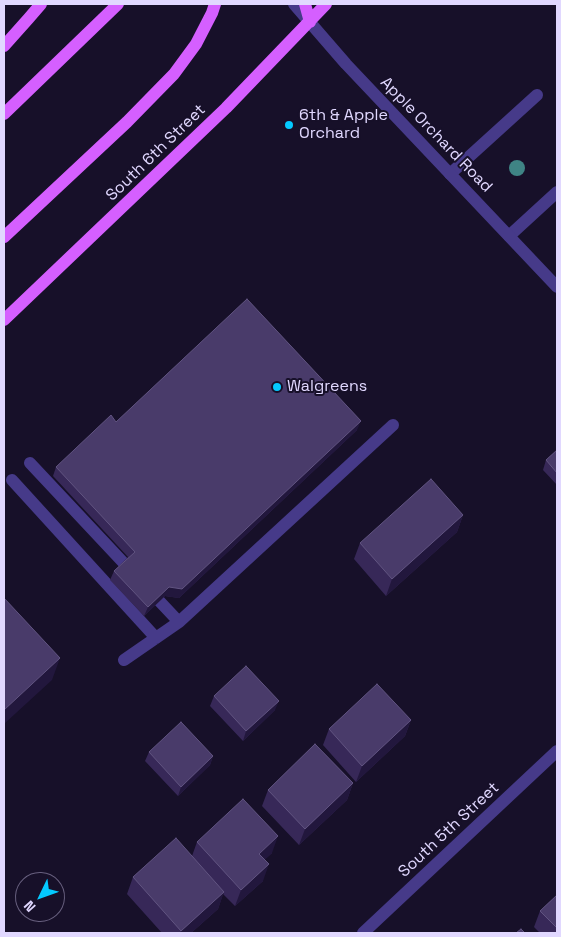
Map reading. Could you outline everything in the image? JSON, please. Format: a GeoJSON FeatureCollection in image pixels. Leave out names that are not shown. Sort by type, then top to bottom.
{"type":"FeatureCollection","features":[{"type":"Feature","properties":{"kind":"main road"},"geometry":{"type":"LineString","coordinates":[[4,46],[41,4]]}},
{"type":"Feature","properties":{"kind":"main road"},"geometry":{"type":"LineString","coordinates":[[4,114],[118,4]]}},
{"type":"Feature","properties":{"kind":"main road"},"geometry":{"type":"LineString","coordinates":[[4,237],[127,122],[174,74],[196,44],[215,4]]}},
{"type":"Feature","properties":{"kind":"main road"},"geometry":{"type":"LineString","coordinates":[[305,4],[310,22]]}},
{"type":"Feature","properties":{"kind":"main road","name":"South 6th Street"},"geometry":{"type":"LineString","coordinates":[[4,320],[226,108],[326,4]]}},
{"type":"Feature","properties":{"kind":"street","name":"Apple Orchard Road"},"geometry":{"type":"LineString","coordinates":[[294,4],[346,64],[557,287]]}},
{"type":"Feature","properties":{"kind":"street"},"geometry":{"type":"LineString","coordinates":[[450,174],[537,95]]}},
{"type":"Feature","properties":{"kind":"street"},"geometry":{"type":"LineString","coordinates":[[509,236],[557,192]]}},
{"type":"Feature","properties":{"kind":"street"},"geometry":{"type":"LineString","coordinates":[[124,660],[178,622],[393,426]]}},
{"type":"Feature","properties":{"kind":"street"},"geometry":{"type":"LineString","coordinates":[[30,463],[178,622]]}},
{"type":"Feature","properties":{"kind":"street"},"geometry":{"type":"LineString","coordinates":[[12,480],[156,638]]}},
{"type":"Feature","properties":{"kind":"street","name":"South 5th Street"},"geometry":{"type":"LineString","coordinates":[[362,933],[557,751]]}},
{"type":"Feature","properties":{"kind":"building"},"geometry":{"type":"Polygon","coordinates":[[[247,299],[361,421],[182,589],[169,587],[148,607],[114,571],[135,552],[56,467],[111,415],[116,422],[247,299]]]}},
{"type":"Feature","properties":{"kind":"building"},"geometry":{"type":"Polygon","coordinates":[[[557,450],[557,473],[546,460],[557,450]]]}},
{"type":"Feature","properties":{"kind":"building"},"geometry":{"type":"Polygon","coordinates":[[[431,479],[463,515],[392,579],[360,543],[431,479]]]}},
{"type":"Feature","properties":{"kind":"building"},"geometry":{"type":"Polygon","coordinates":[[[4,598],[60,658],[4,710],[4,598]]]}},
{"type":"Feature","properties":{"kind":"building"},"geometry":{"type":"Polygon","coordinates":[[[246,666],[279,701],[246,731],[214,696],[246,666]]]}},
{"type":"Feature","properties":{"kind":"building"},"geometry":{"type":"Polygon","coordinates":[[[377,684],[411,720],[362,766],[329,729],[377,684]]]}},
{"type":"Feature","properties":{"kind":"building"},"geometry":{"type":"Polygon","coordinates":[[[181,722],[213,756],[181,787],[149,752],[181,722]]]}},
{"type":"Feature","properties":{"kind":"building"},"geometry":{"type":"Polygon","coordinates":[[[315,744],[353,783],[305,829],[268,790],[315,744]]]}},
{"type":"Feature","properties":{"kind":"building"},"geometry":{"type":"Polygon","coordinates":[[[243,799],[278,836],[259,854],[269,864],[241,890],[197,842],[243,799]]]}},
{"type":"Feature","properties":{"kind":"building"},"geometry":{"type":"Polygon","coordinates":[[[176,838],[224,892],[181,931],[133,877],[176,838]]]}},
{"type":"Feature","properties":{"kind":"building"},"geometry":{"type":"Polygon","coordinates":[[[557,895],[557,928],[540,911],[557,895]]]}},
{"type":"Feature","properties":{"kind":"building"},"geometry":{"type":"Polygon","coordinates":[[[521,929],[525,933],[516,933],[521,929]]]}},
{"type":"Feature","properties":{"kind":"place","name":"6th & Apple Orchard"},"geometry":{"type":"Point","coordinates":[289,125]}},
{"type":"Feature","properties":{"kind":"place","name":"Walgreens"},"geometry":{"type":"Point","coordinates":[277,387]}}]}
